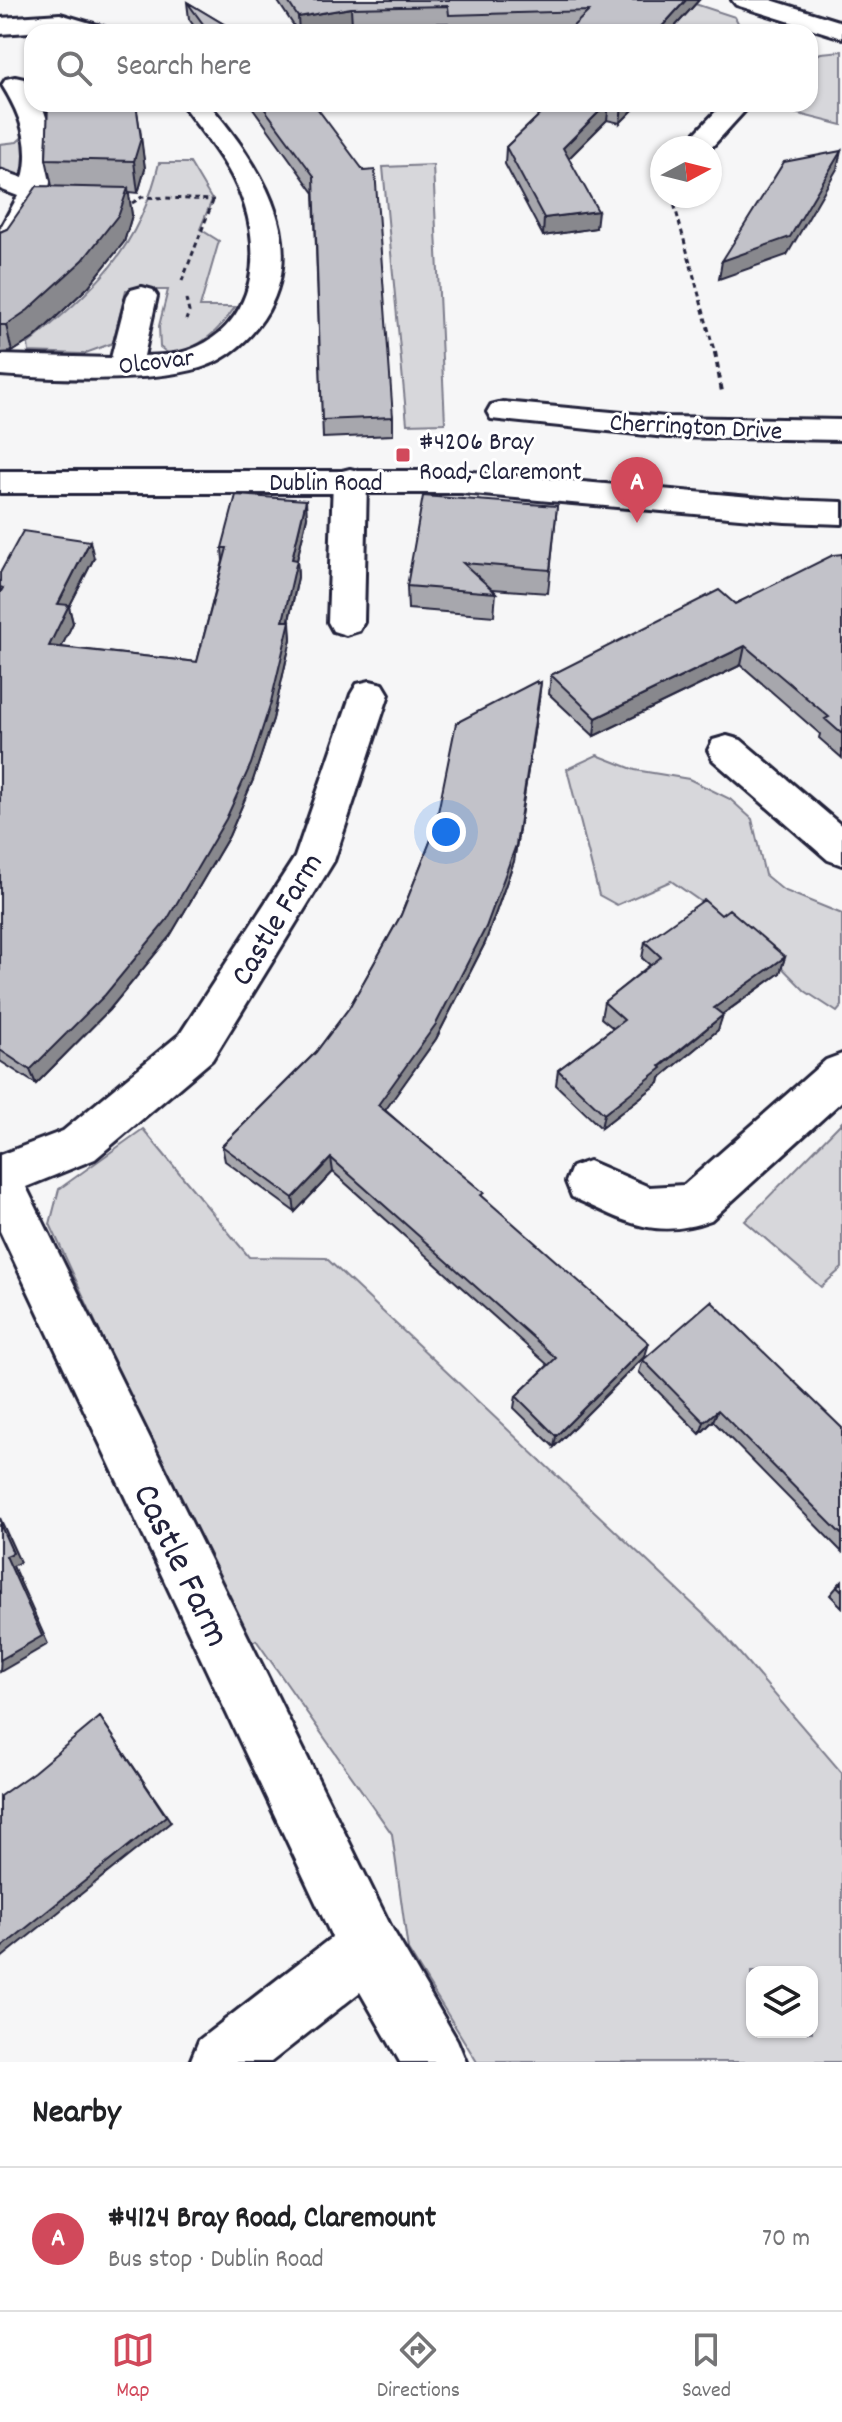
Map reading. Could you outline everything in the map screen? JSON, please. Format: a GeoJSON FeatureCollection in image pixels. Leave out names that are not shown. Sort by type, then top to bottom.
{"type":"FeatureCollection","features":[{"type":"Feature","properties":{"kind":"street"},"geometry":{"type":"LineString","coordinates":[[745,0],[805,24]]}},
{"type":"Feature","properties":{"kind":"street"},"geometry":{"type":"LineString","coordinates":[[0,26],[24,27]]}},
{"type":"Feature","properties":{"kind":"street"},"geometry":{"type":"LineString","coordinates":[[818,28],[842,30]]}},
{"type":"Feature","properties":{"kind":"street"},"geometry":{"type":"LineString","coordinates":[[8,90],[24,61]]}},
{"type":"Feature","properties":{"kind":"street"},"geometry":{"type":"LineString","coordinates":[[0,249],[34,197],[39,182],[41,152],[23,123],[25,112]]}},
{"type":"Feature","properties":{"kind":"street","name":"Olcovar"},"geometry":{"type":"LineString","coordinates":[[0,365],[125,367],[186,362],[210,352],[238,331],[258,305],[272,263],[266,217],[254,188],[202,112]]}},
{"type":"Feature","properties":{"kind":"street"},"geometry":{"type":"LineString","coordinates":[[707,136],[730,112]]}},
{"type":"Feature","properties":{"kind":"street"},"geometry":{"type":"LineString","coordinates":[[0,179],[34,197],[132,203]]}},
{"type":"Feature","properties":{"kind":"street"},"geometry":{"type":"LineString","coordinates":[[125,367],[142,296]]}},
{"type":"Feature","properties":{"kind":"street","name":"Cherrington Drive"},"geometry":{"type":"LineString","coordinates":[[503,412],[666,427],[842,430]]}},
{"type":"Feature","properties":{"kind":"street"},"geometry":{"type":"LineString","coordinates":[[346,622],[350,480]]}},
{"type":"Feature","properties":{"kind":"street","name":"Dublin Road"},"geometry":{"type":"LineString","coordinates":[[0,482],[350,480],[537,487],[785,511],[842,513]]}},
{"type":"Feature","properties":{"kind":"street","name":"Castle Farm"},"geometry":{"type":"LineString","coordinates":[[370,694],[314,861],[196,1047],[79,1145],[0,1178],[368,1947],[435,2062]]}},
{"type":"Feature","properties":{"kind":"street"},"geometry":{"type":"LineString","coordinates":[[727,750],[842,849]]}},
{"type":"Feature","properties":{"kind":"street"},"geometry":{"type":"LineString","coordinates":[[589,1182],[647,1208],[694,1205],[842,1073]]}},
{"type":"Feature","properties":{"kind":"street"},"geometry":{"type":"LineString","coordinates":[[221,2062],[368,1947]]}},
{"type":"Feature","properties":{"kind":"path"},"geometry":{"type":"LineString","coordinates":[[169,363],[189,312],[181,279],[214,196],[254,188]]}},
{"type":"Feature","properties":{"kind":"path"},"geometry":{"type":"LineString","coordinates":[[132,203],[142,197],[214,201]]}},
{"type":"Feature","properties":{"kind":"path"},"geometry":{"type":"LineString","coordinates":[[675,208],[712,337],[729,429]]}},
{"type":"Feature","properties":{"kind":"shaded area"},"geometry":{"type":"Polygon","coordinates":[[[692,3],[735,17],[739,24],[677,24],[692,3]]]}},
{"type":"Feature","properties":{"kind":"shaded area"},"geometry":{"type":"Polygon","coordinates":[[[842,51],[842,125],[791,112],[818,112],[818,54],[842,51]]]}},
{"type":"Feature","properties":{"kind":"shaded area"},"geometry":{"type":"Polygon","coordinates":[[[32,128],[31,183],[0,172],[0,144],[17,142],[32,128]]]}},
{"type":"Feature","properties":{"kind":"shaded area"},"geometry":{"type":"Polygon","coordinates":[[[159,163],[190,163],[212,200],[200,229],[219,241],[200,307],[235,307],[208,338],[171,356],[160,347],[159,326],[168,290],[126,290],[113,343],[83,354],[29,352],[28,344],[74,305],[111,266],[139,221],[159,163]]]}},
{"type":"Feature","properties":{"kind":"shaded area"},"geometry":{"type":"Polygon","coordinates":[[[433,165],[445,423],[407,424],[383,167],[433,165]]]}},
{"type":"Feature","properties":{"kind":"shaded area"},"geometry":{"type":"Polygon","coordinates":[[[597,755],[635,770],[689,779],[730,799],[752,819],[765,875],[783,890],[842,914],[842,1006],[837,1012],[805,991],[753,938],[671,881],[617,905],[599,895],[567,769],[597,755]]]}},
{"type":"Feature","properties":{"kind":"shaded area"},"geometry":{"type":"Polygon","coordinates":[[[842,1122],[842,1268],[821,1287],[745,1221],[842,1122]]]}},
{"type":"Feature","properties":{"kind":"shaded area"},"geometry":{"type":"Polygon","coordinates":[[[143,1129],[249,1257],[326,1258],[717,1627],[842,1773],[842,2062],[477,2062],[408,1950],[392,1834],[256,1640],[245,1646],[50,1224],[59,1189],[143,1129]]]}},
{"type":"Feature","properties":{"kind":"building"},"geometry":{"type":"Polygon","coordinates":[[[287,0],[686,0],[664,24],[575,24],[589,11],[449,15],[448,6],[351,8],[298,17],[287,0]]]}},
{"type":"Feature","properties":{"kind":"building"},"geometry":{"type":"Polygon","coordinates":[[[187,2],[224,24],[203,24],[187,2]]]}},
{"type":"Feature","properties":{"kind":"building"},"geometry":{"type":"Polygon","coordinates":[[[48,112],[137,112],[141,138],[134,161],[46,159],[48,112]]]}},
{"type":"Feature","properties":{"kind":"building"},"geometry":{"type":"Polygon","coordinates":[[[267,112],[320,112],[364,171],[375,170],[393,417],[322,420],[314,176],[267,112]]]}},
{"type":"Feature","properties":{"kind":"building"},"geometry":{"type":"Polygon","coordinates":[[[543,112],[599,112],[563,148],[598,211],[544,218],[506,147],[543,112]]]}},
{"type":"Feature","properties":{"kind":"building"},"geometry":{"type":"Polygon","coordinates":[[[841,151],[790,237],[722,261],[784,162],[841,151]]]}},
{"type":"Feature","properties":{"kind":"building"},"geometry":{"type":"Polygon","coordinates":[[[37,186],[128,188],[119,214],[83,260],[28,310],[6,325],[0,325],[0,232],[7,229],[37,186]]]}},
{"type":"Feature","properties":{"kind":"building"},"geometry":{"type":"Polygon","coordinates":[[[236,495],[306,500],[292,559],[297,560],[283,621],[290,621],[271,702],[251,764],[226,819],[167,920],[105,995],[30,1070],[0,1050],[0,593],[3,588],[0,587],[0,573],[23,531],[90,541],[58,604],[69,605],[49,646],[197,662],[227,548],[222,548],[236,495]]]}},
{"type":"Feature","properties":{"kind":"building"},"geometry":{"type":"Polygon","coordinates":[[[423,496],[557,506],[550,570],[463,563],[496,593],[407,586],[423,496]]]}},
{"type":"Feature","properties":{"kind":"building"},"geometry":{"type":"Polygon","coordinates":[[[842,554],[842,734],[825,719],[829,717],[745,646],[596,718],[551,675],[719,590],[735,604],[833,555],[842,554]]]}},
{"type":"Feature","properties":{"kind":"building"},"geometry":{"type":"Polygon","coordinates":[[[537,681],[537,684],[541,682],[516,845],[486,927],[436,1024],[378,1105],[484,1193],[481,1195],[649,1343],[556,1436],[516,1396],[556,1358],[331,1158],[293,1198],[222,1146],[316,1052],[349,1008],[401,915],[434,832],[456,723],[537,681]]]}},
{"type":"Feature","properties":{"kind":"building"},"geometry":{"type":"Polygon","coordinates":[[[704,900],[721,915],[729,909],[785,957],[714,1008],[723,1015],[604,1114],[558,1070],[624,1020],[604,1002],[661,957],[645,942],[704,900]]]}},
{"type":"Feature","properties":{"kind":"building"},"geometry":{"type":"Polygon","coordinates":[[[711,1301],[842,1428],[842,1535],[718,1410],[704,1422],[643,1360],[711,1301]]]}},
{"type":"Feature","properties":{"kind":"building"},"geometry":{"type":"Polygon","coordinates":[[[0,1524],[13,1553],[6,1556],[42,1636],[0,1660],[0,1524]]]}},
{"type":"Feature","properties":{"kind":"building"},"geometry":{"type":"Polygon","coordinates":[[[100,1717],[166,1816],[0,1949],[0,1796],[100,1717]]]}},
{"type":"Feature","properties":{"kind":"place","name":"#4206 Bray Road, Claremont"},"geometry":{"type":"Point","coordinates":[403,455]}},
{"type":"Feature","properties":{"kind":"place","name":"#4124 Bray Road, Claremount"},"geometry":{"type":"Point","coordinates":[637,523]}}]}
